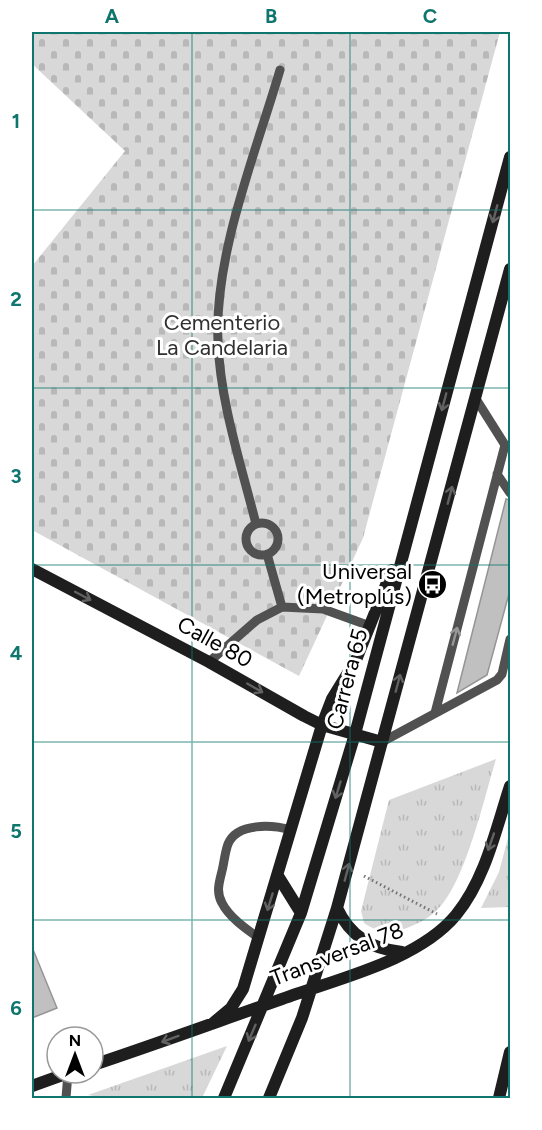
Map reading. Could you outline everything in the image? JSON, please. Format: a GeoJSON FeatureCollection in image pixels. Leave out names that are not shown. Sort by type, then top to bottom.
{"type":"FeatureCollection","features":[{"type":"Feature","properties":{"kind":"main road","name":"Carrera 65"},"geometry":{"type":"LineString","coordinates":[[224,1098],[301,914],[355,734],[510,157]]}},
{"type":"Feature","properties":{"kind":"main road"},"geometry":{"type":"LineString","coordinates":[[269,1098],[292,1045],[337,908],[510,269]]}},
{"type":"Feature","properties":{"kind":"main road"},"geometry":{"type":"LineString","coordinates":[[488,356],[510,306]]}},
{"type":"Feature","properties":{"kind":"main road"},"geometry":{"type":"LineString","coordinates":[[212,1024],[231,1008],[241,994],[322,724],[332,699],[351,670],[414,515]]}},
{"type":"Feature","properties":{"kind":"main road","name":"Calle 80"},"geometry":{"type":"LineString","coordinates":[[32,569],[322,724],[382,742]]}},
{"type":"Feature","properties":{"kind":"main road","name":"Transversal 78"},"geometry":{"type":"LineString","coordinates":[[105,1061],[312,988],[406,952],[444,928],[468,898],[487,855],[510,786]]}},
{"type":"Feature","properties":{"kind":"main road"},"geometry":{"type":"LineString","coordinates":[[278,876],[301,914]]}},
{"type":"Feature","properties":{"kind":"main road"},"geometry":{"type":"LineString","coordinates":[[337,908],[357,937],[382,949],[406,952]]}},
{"type":"Feature","properties":{"kind":"main road"},"geometry":{"type":"LineString","coordinates":[[499,1098],[510,1052]]}},
{"type":"Feature","properties":{"kind":"lane"},"geometry":{"type":"LineString","coordinates":[[256,524],[224,391],[218,341],[220,294],[236,216],[280,70]]}},
{"type":"Feature","properties":{"kind":"lane"},"geometry":{"type":"LineString","coordinates":[[435,713],[505,445],[476,399]]}},
{"type":"Feature","properties":{"kind":"lane"},"geometry":{"type":"LineString","coordinates":[[497,474],[510,493]]}},
{"type":"Feature","properties":{"kind":"lane"},"geometry":{"type":"LineString","coordinates":[[256,524],[269,524],[277,534],[276,546],[267,554],[255,553],[247,544],[247,532],[256,524]]}},
{"type":"Feature","properties":{"kind":"lane"},"geometry":{"type":"LineString","coordinates":[[267,554],[282,607]]}},
{"type":"Feature","properties":{"kind":"lane"},"geometry":{"type":"LineString","coordinates":[[209,662],[257,620],[282,607],[323,609],[369,626]]}},
{"type":"Feature","properties":{"kind":"lane"},"geometry":{"type":"LineString","coordinates":[[382,742],[497,680],[502,674],[510,639]]}},
{"type":"Feature","properties":{"kind":"lane"},"geometry":{"type":"LineString","coordinates":[[259,938],[233,917],[222,904],[218,891],[229,842],[238,832],[248,828],[280,827],[291,830]]}},
{"type":"Feature","properties":{"kind":"path"},"geometry":{"type":"LineString","coordinates":[[364,876],[438,915]]}},
{"type":"Feature","properties":{"kind":"green space","name":"Cementerio La Candelaria"},"geometry":{"type":"Polygon","coordinates":[[[32,32],[500,32],[363,538],[299,676],[32,530],[32,266],[125,151],[32,64],[32,32]]]}},
{"type":"Feature","properties":{"kind":"green space"},"geometry":{"type":"Polygon","coordinates":[[[496,759],[472,840],[446,900],[429,917],[401,930],[380,931],[364,923],[361,911],[389,800],[496,759]]]}},
{"type":"Feature","properties":{"kind":"green space"},"geometry":{"type":"Polygon","coordinates":[[[510,830],[510,907],[481,908],[499,872],[510,830]]]}},
{"type":"Feature","properties":{"kind":"green space"},"geometry":{"type":"Polygon","coordinates":[[[227,1046],[202,1098],[104,1098],[88,1095],[227,1046]]]}},
{"type":"Feature","properties":{"kind":"building"},"geometry":{"type":"Polygon","coordinates":[[[506,499],[510,500],[510,590],[487,675],[457,693],[506,499]]]}},
{"type":"Feature","properties":{"kind":"building"},"geometry":{"type":"Polygon","coordinates":[[[32,947],[57,1008],[32,1018],[32,947]]]}},
{"type":"Feature","properties":{"kind":"place","name":"Universal (Metroplús)"},"geometry":{"type":"Point","coordinates":[433,584]}}]}
